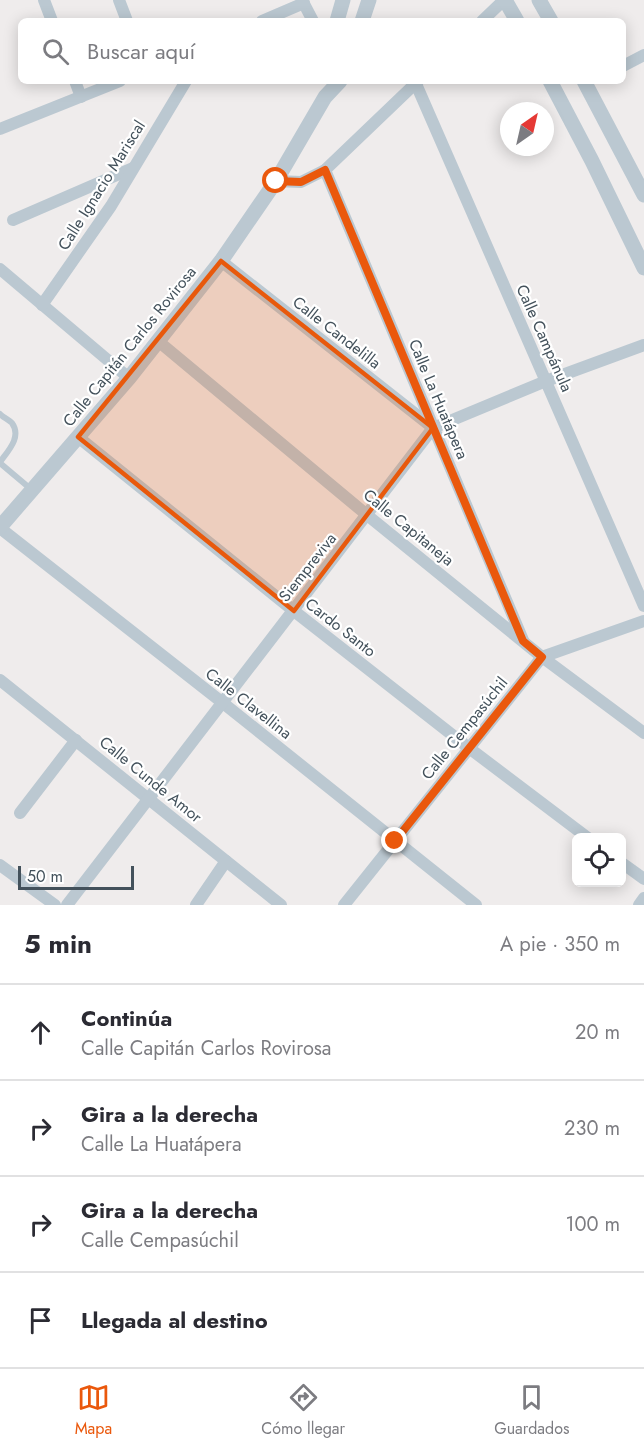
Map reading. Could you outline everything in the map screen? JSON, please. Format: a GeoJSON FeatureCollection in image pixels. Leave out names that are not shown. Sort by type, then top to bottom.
{"type":"FeatureCollection","features":[{"type":"Feature","properties":{"kind":"street"},"geometry":{"type":"LineString","coordinates":[[44,0],[51,18]]}},
{"type":"Feature","properties":{"kind":"street"},"geometry":{"type":"LineString","coordinates":[[119,0],[126,18]]}},
{"type":"Feature","properties":{"kind":"street"},"geometry":{"type":"LineString","coordinates":[[338,18],[343,0]]}},
{"type":"Feature","properties":{"kind":"street"},"geometry":{"type":"LineString","coordinates":[[363,18],[369,0]]}},
{"type":"Feature","properties":{"kind":"street"},"geometry":{"type":"LineString","coordinates":[[485,18],[504,0],[515,18]]}},
{"type":"Feature","properties":{"kind":"street"},"geometry":{"type":"LineString","coordinates":[[539,0],[549,18]]}},
{"type":"Feature","properties":{"kind":"street"},"geometry":{"type":"LineString","coordinates":[[268,18],[303,2],[311,18]]}},
{"type":"Feature","properties":{"kind":"street"},"geometry":{"type":"LineString","coordinates":[[626,64],[644,55]]}},
{"type":"Feature","properties":{"kind":"street"},"geometry":{"type":"LineString","coordinates":[[76,84],[81,97]]}},
{"type":"Feature","properties":{"kind":"street"},"geometry":{"type":"LineString","coordinates":[[0,129],[113,84]]}},
{"type":"Feature","properties":{"kind":"street","name":"Calle Ignacio Mariscal"},"geometry":{"type":"LineString","coordinates":[[42,305],[111,206],[184,84]]}},
{"type":"Feature","properties":{"kind":"street","name":"Calle Capitán Carlos Rovirosa"},"geometry":{"type":"LineString","coordinates":[[325,97],[326,84]]}},
{"type":"Feature","properties":{"kind":"street","name":"Calle Capitán Carlos Rovirosa"},"geometry":{"type":"LineString","coordinates":[[0,528],[129,378],[221,261],[276,181],[325,97],[337,84]]}},
{"type":"Feature","properties":{"kind":"street"},"geometry":{"type":"LineString","coordinates":[[276,181],[301,182],[325,170],[415,84]]}},
{"type":"Feature","properties":{"kind":"street","name":"Calle Campánula"},"geometry":{"type":"LineString","coordinates":[[418,84],[644,606]]}},
{"type":"Feature","properties":{"kind":"street"},"geometry":{"type":"LineString","coordinates":[[552,84],[644,268]]}},
{"type":"Feature","properties":{"kind":"street"},"geometry":{"type":"LineString","coordinates":[[588,84],[640,178],[644,195]]}},
{"type":"Feature","properties":{"kind":"street"},"geometry":{"type":"LineString","coordinates":[[13,220],[133,168]]}},
{"type":"Feature","properties":{"kind":"street","name":"Calle La Huatápera"},"geometry":{"type":"LineString","coordinates":[[325,170],[523,641]]}},
{"type":"Feature","properties":{"kind":"street","name":"Calle Candelilla"},"geometry":{"type":"LineString","coordinates":[[221,261],[433,428]]}},
{"type":"Feature","properties":{"kind":"street"},"geometry":{"type":"LineString","coordinates":[[0,268],[129,378]]}},
{"type":"Feature","properties":{"kind":"street","name":"Calle Capitaneja"},"geometry":{"type":"LineString","coordinates":[[158,341],[542,657],[644,733]]}},
{"type":"Feature","properties":{"kind":"street"},"geometry":{"type":"LineString","coordinates":[[433,428],[546,381],[644,345]]}},
{"type":"Feature","properties":{"kind":"street","name":"Siempreviva"},"geometry":{"type":"LineString","coordinates":[[67,905],[433,428]]}},
{"type":"Feature","properties":{"kind":"street","name":"Cardo Santo"},"geometry":{"type":"LineString","coordinates":[[78,437],[294,611],[469,748],[583,833]]}},
{"type":"Feature","properties":{"kind":"street","name":"Calle Clavellina"},"geometry":{"type":"LineString","coordinates":[[0,528],[476,905]]}},
{"type":"Feature","properties":{"kind":"street"},"geometry":{"type":"LineString","coordinates":[[542,657],[644,621]]}},
{"type":"Feature","properties":{"kind":"street","name":"Calle Cempasúchil"},"geometry":{"type":"LineString","coordinates":[[344,905],[542,657]]}},
{"type":"Feature","properties":{"kind":"street","name":"Calle Cunde Amor"},"geometry":{"type":"LineString","coordinates":[[2,684],[76,740],[281,905]]}},
{"type":"Feature","properties":{"kind":"street"},"geometry":{"type":"LineString","coordinates":[[20,813],[76,740]]}},
{"type":"Feature","properties":{"kind":"street"},"geometry":{"type":"LineString","coordinates":[[196,905],[226,861]]}},
{"type":"Feature","properties":{"kind":"street"},"geometry":{"type":"LineString","coordinates":[[0,865],[55,905]]}},
{"type":"Feature","properties":{"kind":"street"},"geometry":{"type":"LineString","coordinates":[[626,866],[644,879]]}},
{"type":"Feature","properties":{"kind":"street"},"geometry":{"type":"LineString","coordinates":[[639,905],[644,898]]}},
{"type":"Feature","properties":{"kind":"lane"},"geometry":{"type":"LineString","coordinates":[[0,414],[12,423],[16,434],[12,445],[0,463],[33,490]]}},
{"type":"Feature","properties":{"kind":"highlighted area"},"geometry":{"type":"Polygon","coordinates":[[[221,261],[433,428],[294,611],[78,437],[221,261]]]}},
{"type":"Feature","properties":{"kind":"route"},"geometry":{"type":"LineString","coordinates":[[276,181],[301,182],[325,170],[523,641],[542,657],[395,841]]}}]}
